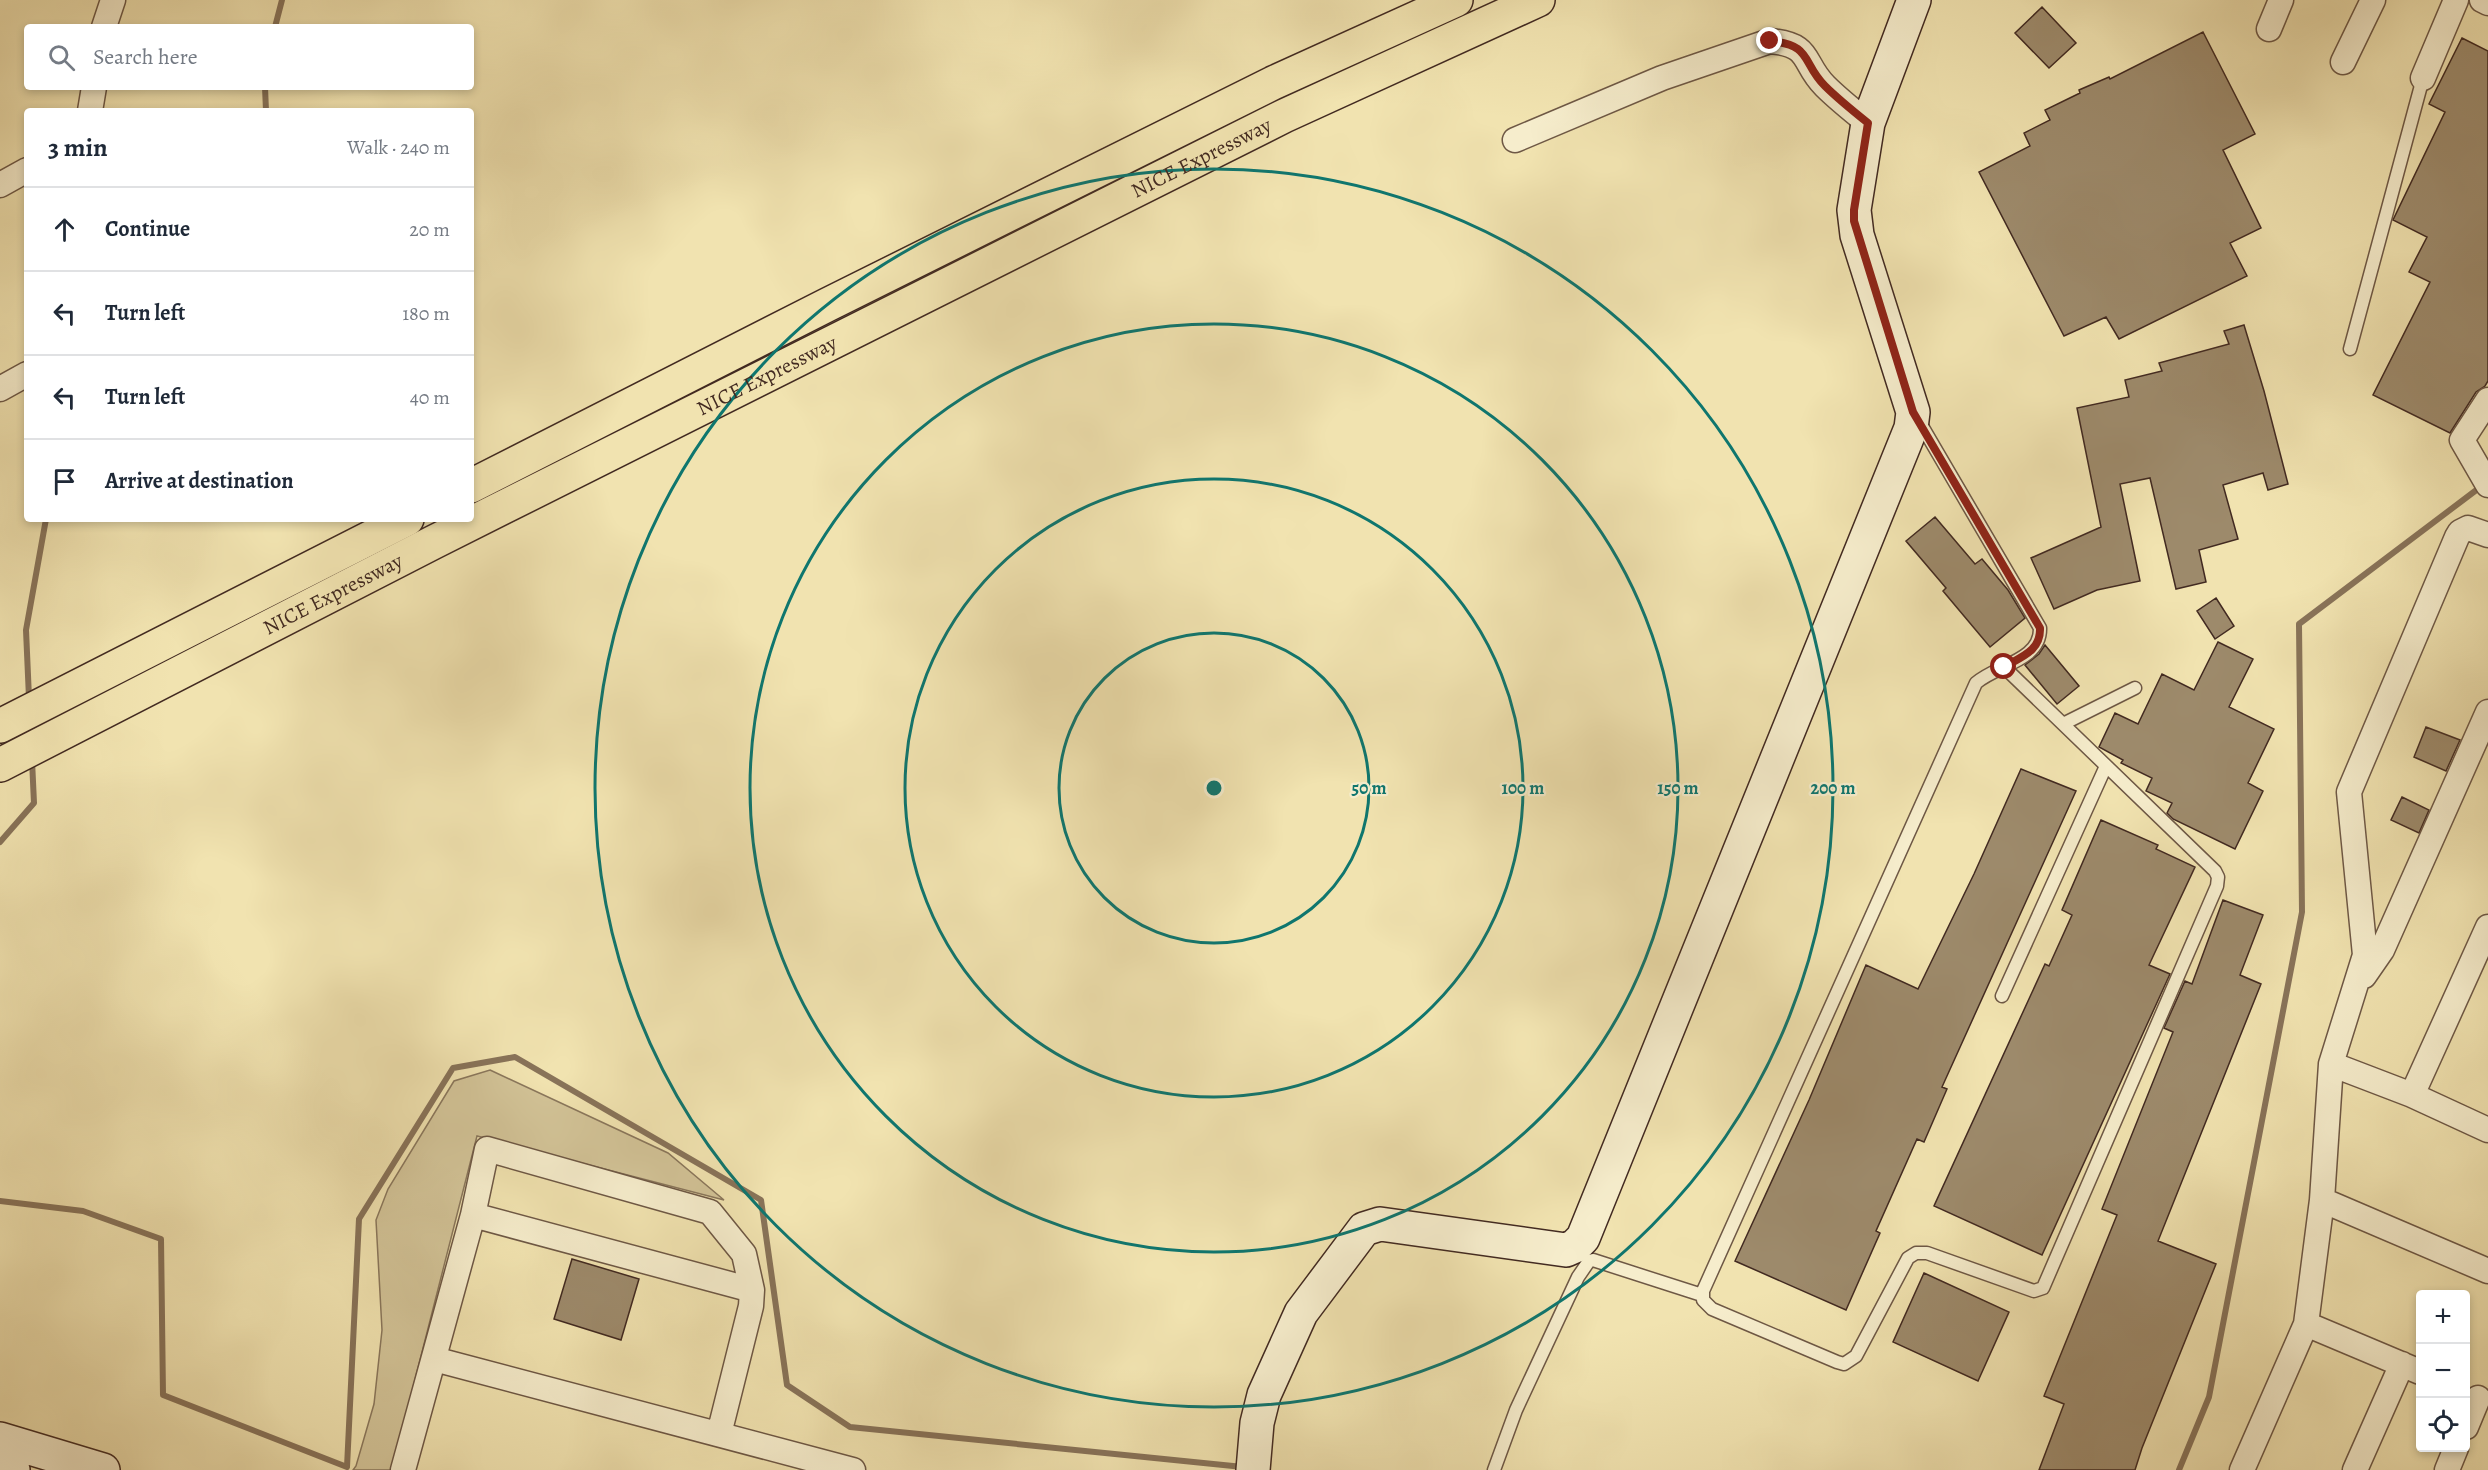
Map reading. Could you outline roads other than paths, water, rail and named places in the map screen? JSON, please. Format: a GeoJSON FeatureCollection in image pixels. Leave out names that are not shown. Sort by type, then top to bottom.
{"type":"FeatureCollection","features":[{"type":"Feature","properties":{"kind":"highway","name":"NICE Expressway"},"geometry":{"type":"LineString","coordinates":[[474,484],[1273,83],[1456,0]]}},
{"type":"Feature","properties":{"kind":"highway","name":"NICE Expressway"},"geometry":{"type":"LineString","coordinates":[[474,522],[1284,116],[1538,0]]}},
{"type":"Feature","properties":{"kind":"highway","name":"NICE Expressway"},"geometry":{"type":"LineString","coordinates":[[5,724],[401,522]]}},
{"type":"Feature","properties":{"kind":"highway","name":"NICE Expressway"},"geometry":{"type":"LineString","coordinates":[[3,764],[474,522]]}},
{"type":"Feature","properties":{"kind":"street"},"geometry":{"type":"LineString","coordinates":[[105,24],[113,0]]}},
{"type":"Feature","properties":{"kind":"street"},"geometry":{"type":"LineString","coordinates":[[1253,1463],[1257,1423],[1264,1395],[1301,1313],[1364,1229],[1380,1224],[1566,1250],[1575,1246],[1583,1238],[1911,428],[1913,412],[1854,221],[1854,210],[1868,123],[1914,0]]}},
{"type":"Feature","properties":{"kind":"street"},"geometry":{"type":"LineString","coordinates":[[2269,29],[2281,0]]}},
{"type":"Feature","properties":{"kind":"street"},"geometry":{"type":"LineString","coordinates":[[2343,62],[2373,0]]}},
{"type":"Feature","properties":{"kind":"street"},"geometry":{"type":"LineString","coordinates":[[2423,78],[2456,0]]}},
{"type":"Feature","properties":{"kind":"street"},"geometry":{"type":"LineString","coordinates":[[2482,0],[2488,3]]}},
{"type":"Feature","properties":{"kind":"street"},"geometry":{"type":"LineString","coordinates":[[1515,140],[1662,78],[1770,41],[1789,43],[1801,50],[1822,84],[1868,123]]}},
{"type":"Feature","properties":{"kind":"street"},"geometry":{"type":"LineString","coordinates":[[90,108],[94,90]]}},
{"type":"Feature","properties":{"kind":"street"},"geometry":{"type":"LineString","coordinates":[[0,185],[24,172]]}},
{"type":"Feature","properties":{"kind":"street"},"geometry":{"type":"LineString","coordinates":[[0,389],[24,376]]}},
{"type":"Feature","properties":{"kind":"street"},"geometry":{"type":"LineString","coordinates":[[2483,478],[2462,440],[2488,400]]}},
{"type":"Feature","properties":{"kind":"street"},"geometry":{"type":"LineString","coordinates":[[2242,1470],[2306,1324],[2322,1200],[2331,1064],[2365,950],[2349,797],[2350,787],[2457,537],[2460,532],[2468,528],[2488,535]]}},
{"type":"Feature","properties":{"kind":"street"},"geometry":{"type":"LineString","coordinates":[[2355,987],[2382,950],[2488,712]]}},
{"type":"Feature","properties":{"kind":"street"},"geometry":{"type":"LineString","coordinates":[[2412,1095],[2488,927]]}},
{"type":"Feature","properties":{"kind":"street"},"geometry":{"type":"LineString","coordinates":[[2331,1064],[2412,1095],[2488,1130]]}},
{"type":"Feature","properties":{"kind":"street"},"geometry":{"type":"LineString","coordinates":[[403,1470],[473,1215],[488,1149],[710,1212],[744,1254],[752,1290],[750,1312],[719,1434]]}},
{"type":"Feature","properties":{"kind":"street"},"geometry":{"type":"LineString","coordinates":[[2322,1200],[2488,1271]]}},
{"type":"Feature","properties":{"kind":"street"},"geometry":{"type":"LineString","coordinates":[[473,1215],[752,1290]]}},
{"type":"Feature","properties":{"kind":"street"},"geometry":{"type":"LineString","coordinates":[[2306,1324],[2411,1368],[2355,1470]]}},
{"type":"Feature","properties":{"kind":"street"},"geometry":{"type":"LineString","coordinates":[[434,1359],[853,1470]]}},
{"type":"Feature","properties":{"kind":"street"},"geometry":{"type":"LineString","coordinates":[[2470,1416],[2477,1397]]}},
{"type":"Feature","properties":{"kind":"street"},"geometry":{"type":"LineString","coordinates":[[0,1439],[103,1470]]}},
{"type":"Feature","properties":{"kind":"street"},"geometry":{"type":"LineString","coordinates":[[2446,1470],[2454,1452]]}},
{"type":"Feature","properties":{"kind":"street"},"geometry":{"type":"LineString","coordinates":[[0,1467],[12,1470]]}},
{"type":"Feature","properties":{"kind":"lane"},"geometry":{"type":"LineString","coordinates":[[2350,349],[2423,78]]}},
{"type":"Feature","properties":{"kind":"lane"},"geometry":{"type":"LineString","coordinates":[[1913,412],[2040,628],[2040,637],[2036,648],[1976,683],[1702,1295],[1706,1305],[1712,1309],[1845,1364],[1856,1356],[1908,1258],[1916,1253],[1927,1253],[2034,1291],[2044,1286],[2218,881],[2215,871],[2004,667]]}},
{"type":"Feature","properties":{"kind":"lane"},"geometry":{"type":"LineString","coordinates":[[2063,724],[2134,688]]}},
{"type":"Feature","properties":{"kind":"lane"},"geometry":{"type":"LineString","coordinates":[[2002,996],[2106,766]]}},
{"type":"Feature","properties":{"kind":"lane"},"geometry":{"type":"LineString","coordinates":[[1494,1470],[1516,1410],[1578,1277],[1589,1261],[1593,1260],[1702,1295]]}},
{"type":"Feature","properties":{"kind":"waterway"},"geometry":{"type":"LineString","coordinates":[[276,24],[282,0]]}},
{"type":"Feature","properties":{"kind":"waterway"},"geometry":{"type":"LineString","coordinates":[[265,90],[266,108]]}},
{"type":"Feature","properties":{"kind":"waterway"},"geometry":{"type":"LineString","coordinates":[[2179,1470],[2209,1397],[2302,912],[2299,624],[2483,485]]}},
{"type":"Feature","properties":{"kind":"waterway"},"geometry":{"type":"LineString","coordinates":[[29,698],[26,630],[45,522]]}},
{"type":"Feature","properties":{"kind":"waterway"},"geometry":{"type":"LineString","coordinates":[[0,842],[34,803],[32,760]]}},
{"type":"Feature","properties":{"kind":"waterway"},"geometry":{"type":"LineString","coordinates":[[0,1201],[83,1211],[161,1239],[163,1395],[347,1467],[359,1219],[453,1068],[515,1057],[761,1200],[787,1385],[850,1427],[1243,1467]]}}]}
